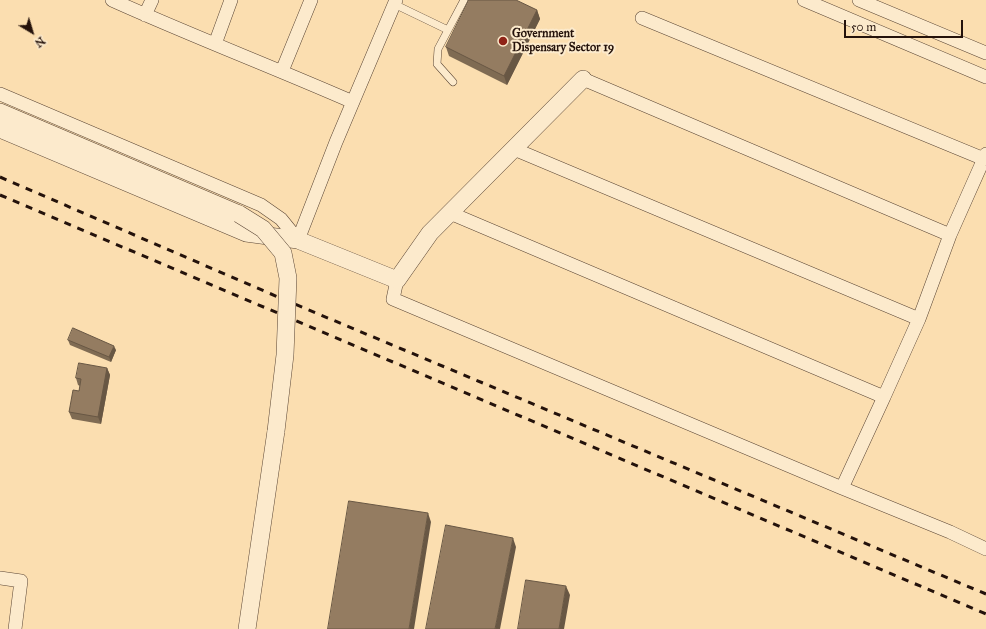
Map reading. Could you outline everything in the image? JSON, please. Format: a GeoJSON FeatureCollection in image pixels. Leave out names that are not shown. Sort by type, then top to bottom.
{"type":"FeatureCollection","features":[{"type":"Feature","properties":{"kind":"street"},"geometry":{"type":"LineString","coordinates":[[112,0],[353,102]]}},
{"type":"Feature","properties":{"kind":"street"},"geometry":{"type":"LineString","coordinates":[[145,15],[152,0]]}},
{"type":"Feature","properties":{"kind":"street"},"geometry":{"type":"LineString","coordinates":[[215,44],[231,0]]}},
{"type":"Feature","properties":{"kind":"street"},"geometry":{"type":"LineString","coordinates":[[282,71],[311,0]]}},
{"type":"Feature","properties":{"kind":"street"},"geometry":{"type":"LineString","coordinates":[[804,0],[986,77]]}},
{"type":"Feature","properties":{"kind":"street"},"geometry":{"type":"LineString","coordinates":[[859,0],[986,53]]}},
{"type":"Feature","properties":{"kind":"street"},"geometry":{"type":"LineString","coordinates":[[298,240],[395,2]]}},
{"type":"Feature","properties":{"kind":"street"},"geometry":{"type":"LineString","coordinates":[[642,18],[985,157],[950,236],[919,319],[842,488]]}},
{"type":"Feature","properties":{"kind":"street"},"geometry":{"type":"LineString","coordinates":[[950,236],[583,79],[430,233],[397,280],[392,299],[950,532],[986,549]]}},
{"type":"Feature","properties":{"kind":"street"},"geometry":{"type":"LineString","coordinates":[[0,94],[261,205],[281,220],[298,240]]}},
{"type":"Feature","properties":{"kind":"street"},"geometry":{"type":"LineString","coordinates":[[0,112],[239,214],[263,229],[283,253],[288,278],[285,355],[276,431],[247,629]]}},
{"type":"Feature","properties":{"kind":"street"},"geometry":{"type":"LineString","coordinates":[[0,129],[246,233],[298,240],[397,280]]}},
{"type":"Feature","properties":{"kind":"street"},"geometry":{"type":"LineString","coordinates":[[514,149],[919,319]]}},
{"type":"Feature","properties":{"kind":"street"},"geometry":{"type":"LineString","coordinates":[[450,213],[884,397]]}},
{"type":"Feature","properties":{"kind":"street"},"geometry":{"type":"LineString","coordinates":[[0,578],[21,581],[15,629]]}},
{"type":"Feature","properties":{"kind":"lane"},"geometry":{"type":"LineString","coordinates":[[453,82],[438,64],[438,49],[464,0]]}},
{"type":"Feature","properties":{"kind":"lane"},"geometry":{"type":"LineString","coordinates":[[395,2],[448,30]]}},
{"type":"Feature","properties":{"kind":"building"},"geometry":{"type":"Polygon","coordinates":[[[469,0],[516,0],[537,10],[504,76],[446,47],[469,0]]]}},
{"type":"Feature","properties":{"kind":"building"},"geometry":{"type":"Polygon","coordinates":[[[73,328],[114,346],[109,357],[68,340],[73,328]]]}},
{"type":"Feature","properties":{"kind":"building"},"geometry":{"type":"Polygon","coordinates":[[[79,363],[107,368],[98,417],[69,412],[73,390],[79,391],[81,379],[76,378],[79,363]]]}},
{"type":"Feature","properties":{"kind":"building"},"geometry":{"type":"Polygon","coordinates":[[[349,501],[428,513],[409,629],[328,629],[349,501]]]}},
{"type":"Feature","properties":{"kind":"building"},"geometry":{"type":"Polygon","coordinates":[[[446,525],[513,538],[495,629],[426,629],[446,525]]]}},
{"type":"Feature","properties":{"kind":"building"},"geometry":{"type":"Polygon","coordinates":[[[526,580],[566,586],[559,629],[518,629],[526,580]]]}},
{"type":"Feature","properties":{"kind":"railway"},"geometry":{"type":"LineString","coordinates":[[0,177],[285,300],[986,594]]}},
{"type":"Feature","properties":{"kind":"railway"},"geometry":{"type":"LineString","coordinates":[[0,195],[986,614]]}},
{"type":"Feature","properties":{"kind":"place","name":"Government Dispensary Sector 19"},"geometry":{"type":"Point","coordinates":[503,41]}}]}
